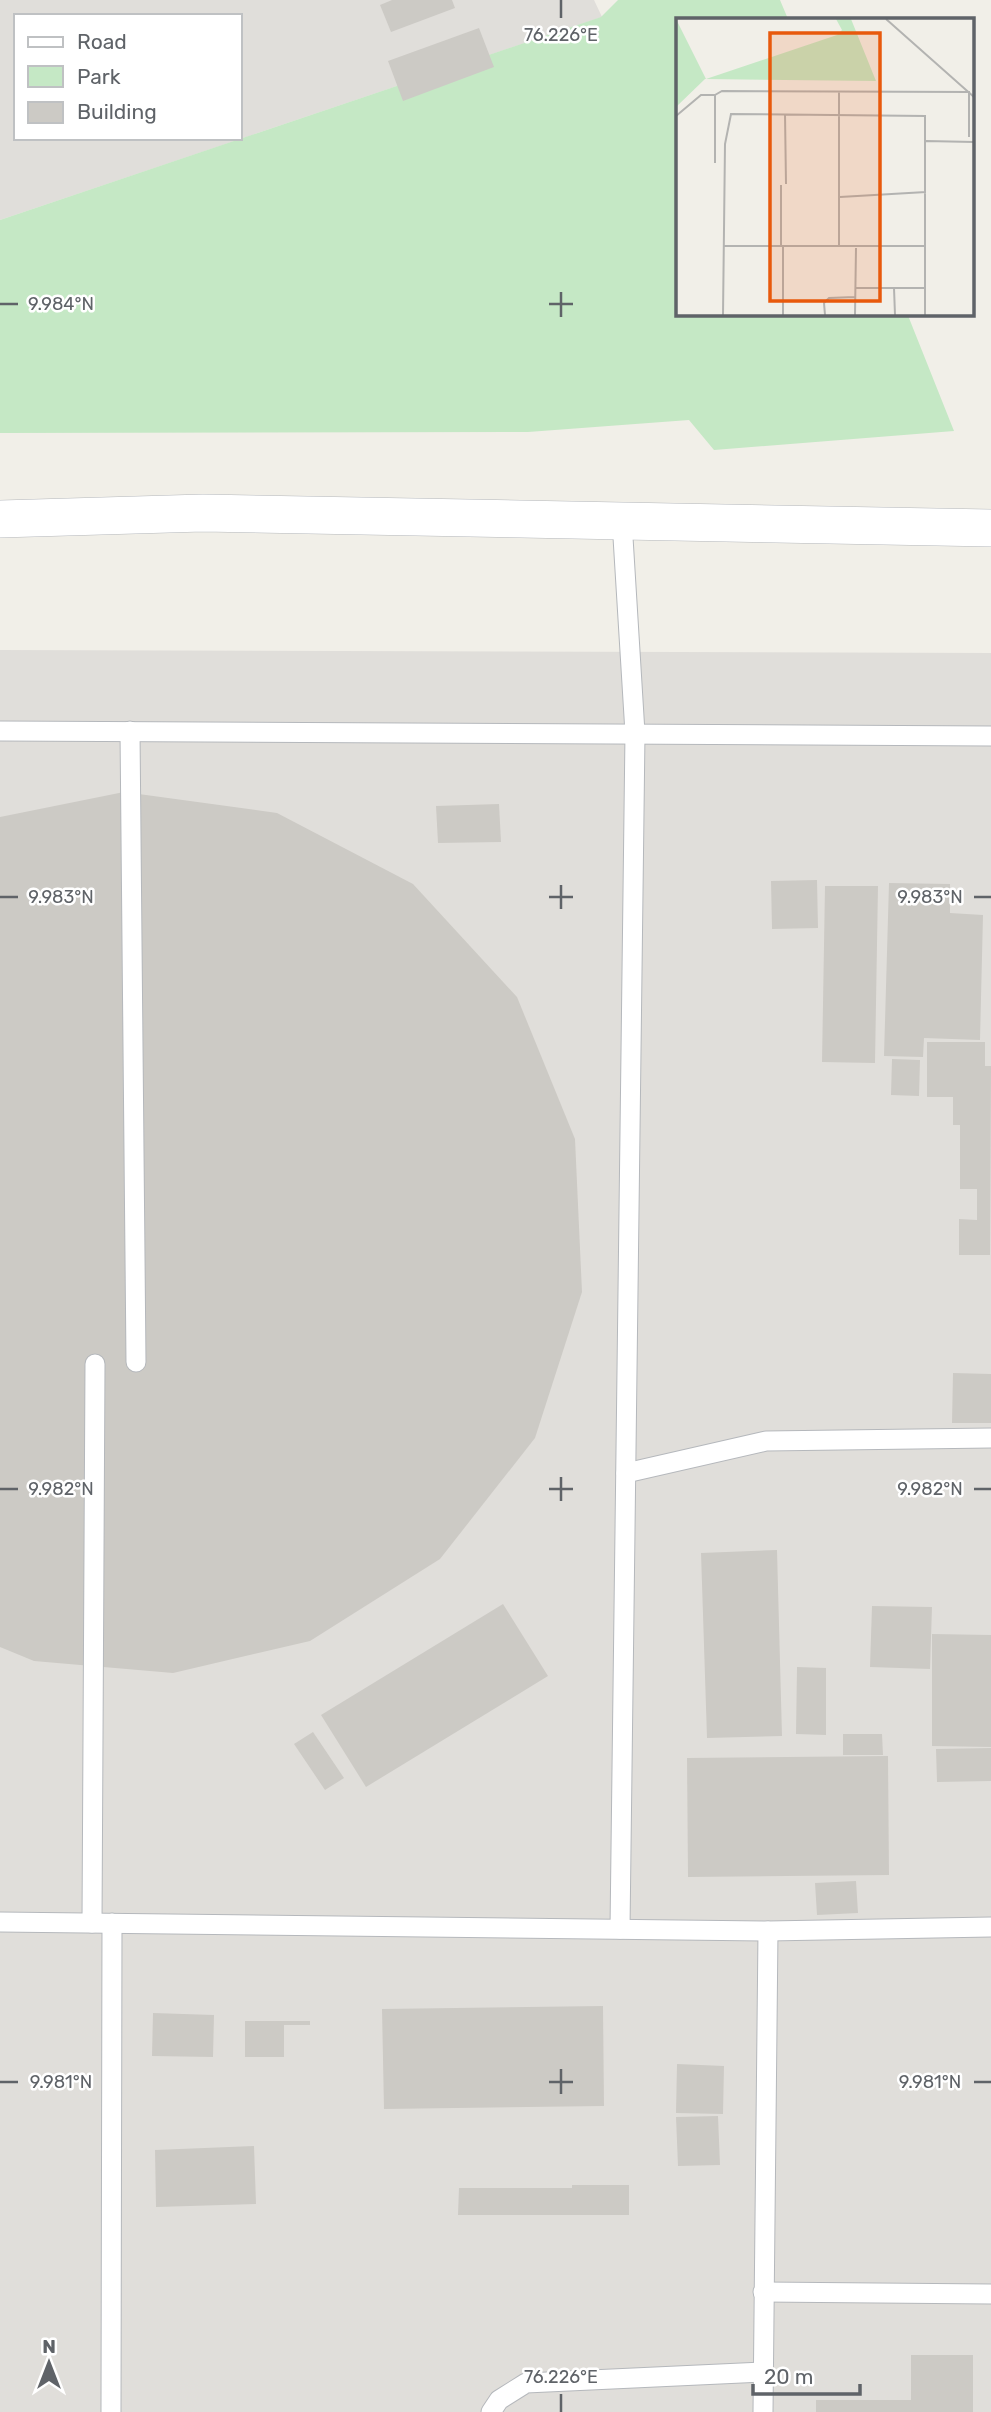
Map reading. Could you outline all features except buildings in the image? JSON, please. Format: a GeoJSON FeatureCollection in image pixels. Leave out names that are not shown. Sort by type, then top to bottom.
{"type":"FeatureCollection","features":[{"type":"Feature","properties":{"kind":"street"},"geometry":{"type":"LineString","coordinates":[[0,519],[203,513],[991,528]]}},
{"type":"Feature","properties":{"kind":"lane"},"geometry":{"type":"LineString","coordinates":[[620,1929],[635,733],[622,521]]}},
{"type":"Feature","properties":{"kind":"lane"},"geometry":{"type":"LineString","coordinates":[[0,731],[991,736]]}},
{"type":"Feature","properties":{"kind":"lane"},"geometry":{"type":"LineString","coordinates":[[130,732],[136,1362]]}},
{"type":"Feature","properties":{"kind":"lane"},"geometry":{"type":"LineString","coordinates":[[92,1923],[95,1364]]}},
{"type":"Feature","properties":{"kind":"lane"},"geometry":{"type":"LineString","coordinates":[[626,1473],[766,1441],[991,1438]]}},
{"type":"Feature","properties":{"kind":"lane"},"geometry":{"type":"LineString","coordinates":[[0,1922],[768,1931],[991,1927]]}},
{"type":"Feature","properties":{"kind":"lane"},"geometry":{"type":"LineString","coordinates":[[111,2412],[112,1923]]}},
{"type":"Feature","properties":{"kind":"lane"},"geometry":{"type":"LineString","coordinates":[[763,2412],[768,1931]]}},
{"type":"Feature","properties":{"kind":"lane"},"geometry":{"type":"LineString","coordinates":[[763,2292],[991,2294]]}},
{"type":"Feature","properties":{"kind":"lane"},"geometry":{"type":"LineString","coordinates":[[491,2412],[499,2400],[526,2383],[763,2372]]}},
{"type":"Feature","properties":{"kind":"shaded area"},"geometry":{"type":"Polygon","coordinates":[[[0,0],[594,0],[602,17],[242,138],[242,14],[14,14],[14,140],[237,140],[0,220],[0,0]]]}},
{"type":"Feature","properties":{"kind":"shaded area"},"geometry":{"type":"Polygon","coordinates":[[[0,650],[991,653],[991,2412],[0,2412],[0,650]]]}},
{"type":"Feature","properties":{"kind":"green space"},"geometry":{"type":"Polygon","coordinates":[[[618,0],[780,0],[788,18],[676,18],[676,315],[908,315],[954,431],[714,450],[689,420],[528,432],[0,433],[0,220],[601,17],[618,0]]]}}]}
